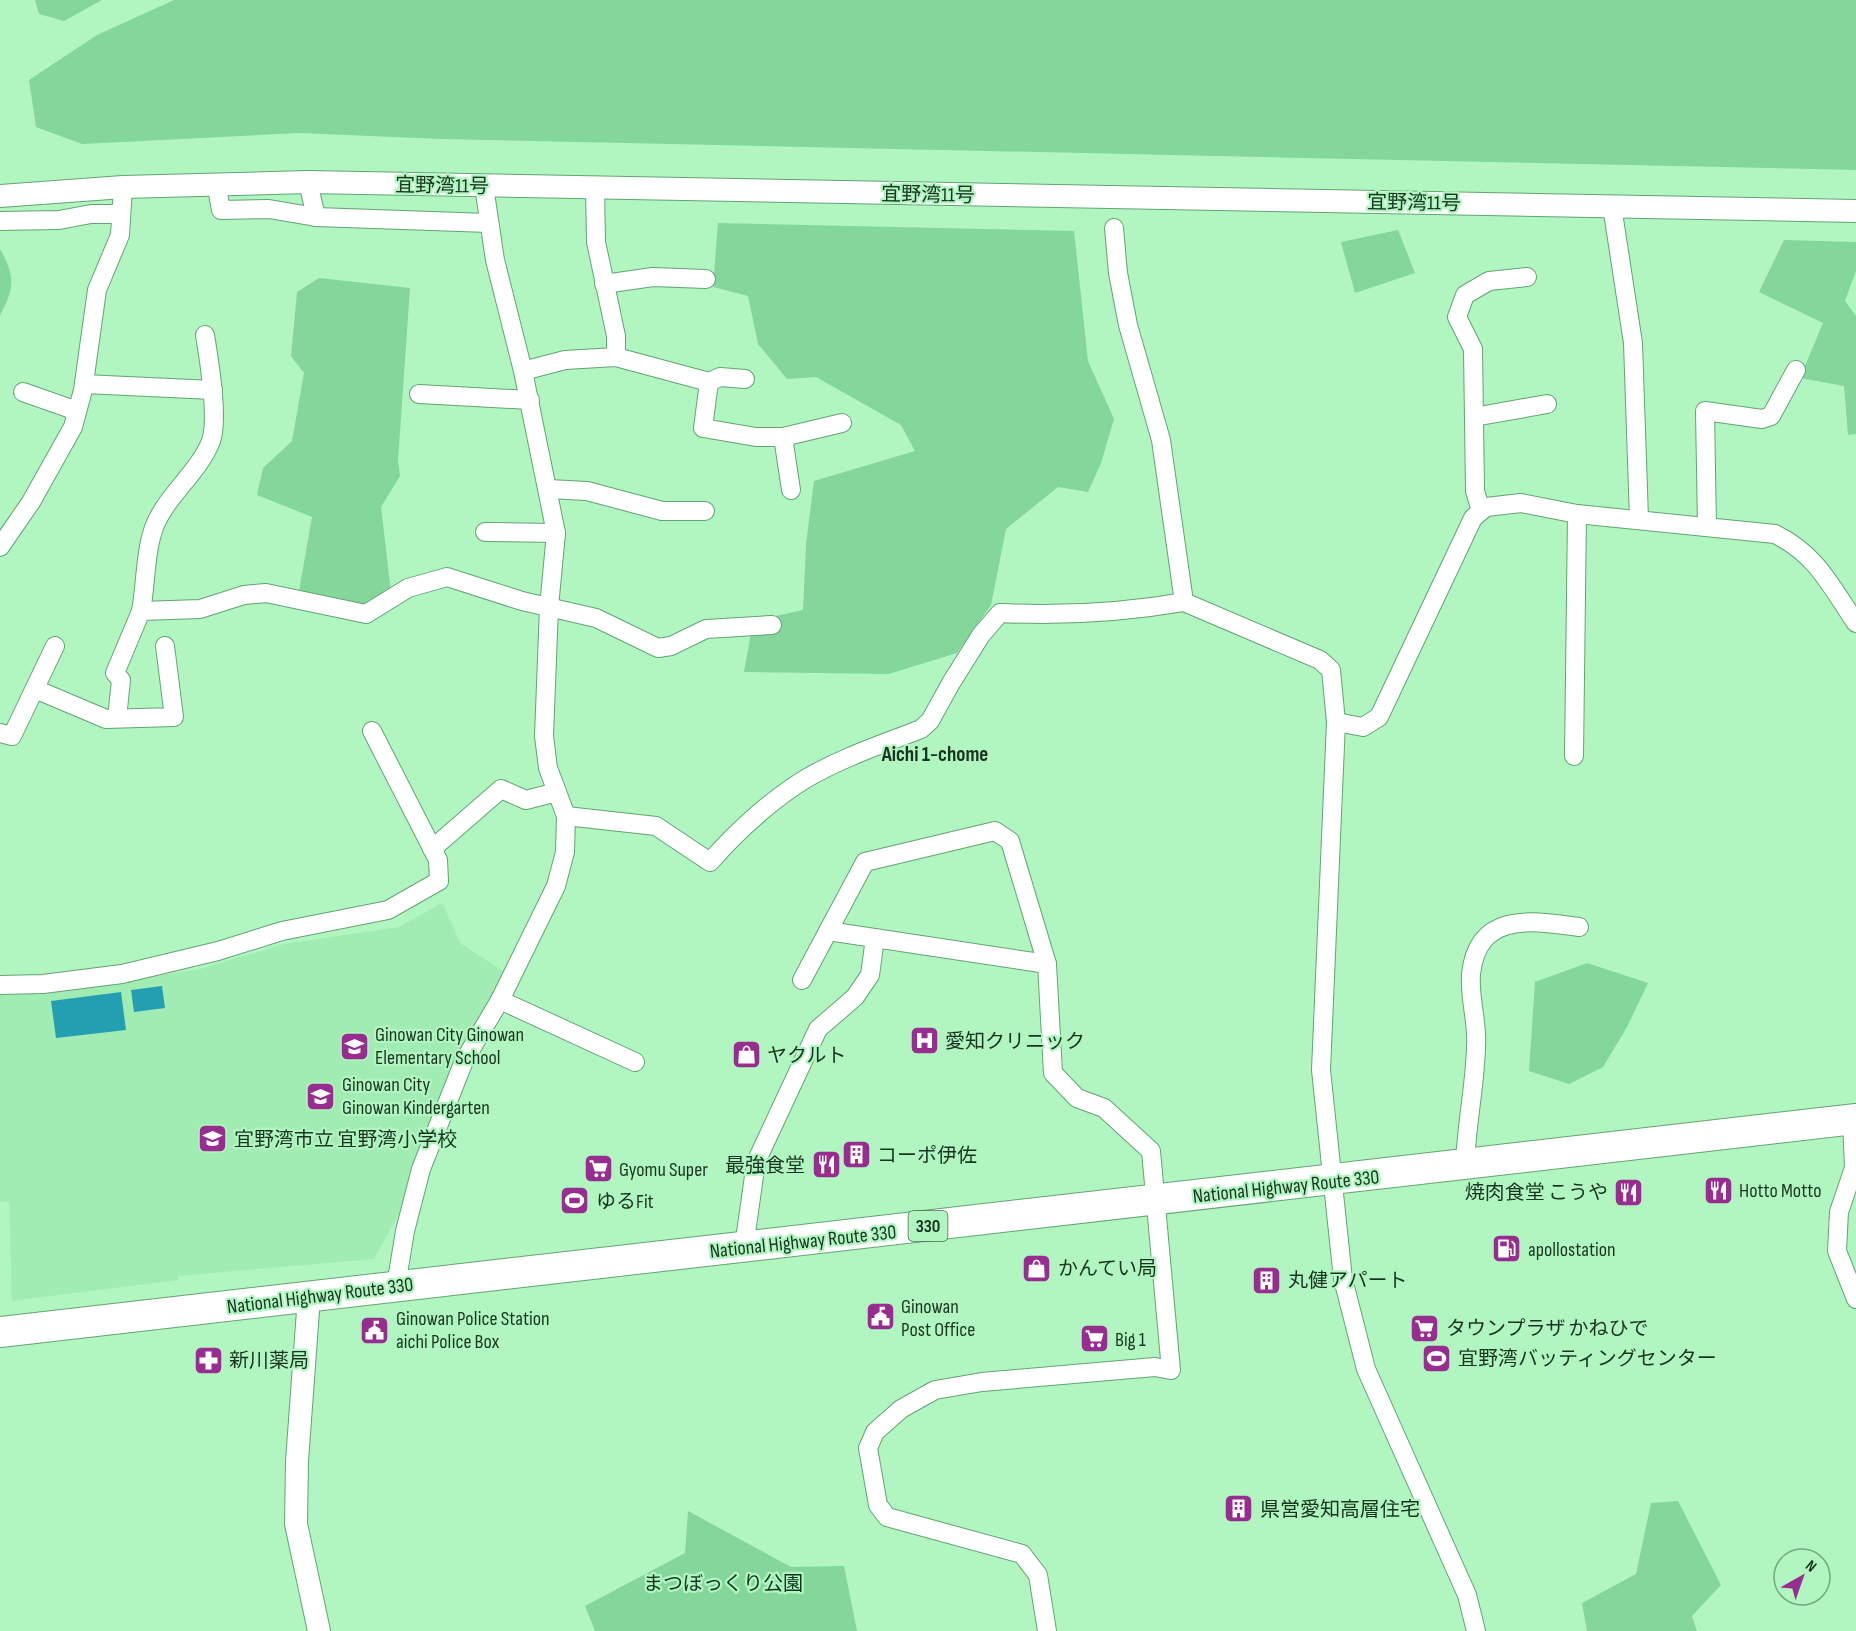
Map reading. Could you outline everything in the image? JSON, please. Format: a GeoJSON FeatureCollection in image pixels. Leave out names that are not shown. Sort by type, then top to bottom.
{"type":"FeatureCollection","features":[{"type":"Feature","properties":{"kind":"highway","name":"National Highway Route 330"},"geometry":{"type":"LineString","coordinates":[[0,1332],[1854,1120]]}},
{"type":"Feature","properties":{"kind":"street","name":"宜野湾11号"},"geometry":{"type":"LineString","coordinates":[[0,196],[123,187],[308,182],[1856,211]]}},
{"type":"Feature","properties":{"kind":"street"},"geometry":{"type":"LineString","coordinates":[[308,182],[316,217]]}},
{"type":"Feature","properties":{"kind":"street"},"geometry":{"type":"LineString","coordinates":[[216,183],[221,210],[269,209],[316,217],[489,223]]}},
{"type":"Feature","properties":{"kind":"street"},"geometry":{"type":"LineString","coordinates":[[396,1286],[405,1231],[421,1168],[464,1061],[500,1000],[556,886],[565,852],[566,816],[548,768],[544,736],[549,607],[556,533],[530,400],[495,260],[484,186]]}},
{"type":"Feature","properties":{"kind":"street"},"geometry":{"type":"LineString","coordinates":[[0,547],[31,502],[73,427],[84,384],[97,290],[120,235],[123,187]]}},
{"type":"Feature","properties":{"kind":"street"},"geometry":{"type":"LineString","coordinates":[[594,188],[596,242],[616,336],[616,357]]}},
{"type":"Feature","properties":{"kind":"street"},"geometry":{"type":"LineString","coordinates":[[1612,206],[1634,343],[1639,519]]}},
{"type":"Feature","properties":{"kind":"street"},"geometry":{"type":"LineString","coordinates":[[0,221],[59,220],[91,214],[121,214]]}},
{"type":"Feature","properties":{"kind":"street"},"geometry":{"type":"LineString","coordinates":[[1114,228],[1118,273],[1128,326],[1161,440],[1184,602]]}},
{"type":"Feature","properties":{"kind":"street"},"geometry":{"type":"LineString","coordinates":[[604,284],[653,277],[706,279]]}},
{"type":"Feature","properties":{"kind":"street"},"geometry":{"type":"LineString","coordinates":[[1481,511],[1474,491],[1473,349],[1457,317],[1465,295],[1489,281],[1527,277]]}},
{"type":"Feature","properties":{"kind":"street"},"geometry":{"type":"LineString","coordinates":[[117,718],[121,680],[115,673],[141,611],[148,576],[146,562],[154,526],[212,439],[213,390],[205,335]]}},
{"type":"Feature","properties":{"kind":"street"},"geometry":{"type":"LineString","coordinates":[[523,370],[565,360],[616,357],[709,382],[720,377],[745,379]]}},
{"type":"Feature","properties":{"kind":"street"},"geometry":{"type":"LineString","coordinates":[[1707,527],[1706,411],[1762,419],[1771,416],[1796,370]]}},
{"type":"Feature","properties":{"kind":"street"},"geometry":{"type":"LineString","coordinates":[[709,382],[703,428],[756,437],[783,436],[842,423]]}},
{"type":"Feature","properties":{"kind":"street"},"geometry":{"type":"LineString","coordinates":[[84,384],[213,390]]}},
{"type":"Feature","properties":{"kind":"street"},"geometry":{"type":"LineString","coordinates":[[23,392],[77,411]]}},
{"type":"Feature","properties":{"kind":"street"},"geometry":{"type":"LineString","coordinates":[[419,394],[530,400]]}},
{"type":"Feature","properties":{"kind":"street"},"geometry":{"type":"LineString","coordinates":[[1474,417],[1547,404]]}},
{"type":"Feature","properties":{"kind":"street"},"geometry":{"type":"LineString","coordinates":[[783,436],[791,490]]}},
{"type":"Feature","properties":{"kind":"street"},"geometry":{"type":"LineString","coordinates":[[549,489],[587,491],[662,511],[705,511]]}},
{"type":"Feature","properties":{"kind":"street"},"geometry":{"type":"LineString","coordinates":[[1336,722],[1363,727],[1379,717],[1473,518],[1486,507],[1521,503],[1577,514],[1774,534],[1798,546],[1814,562],[1856,623]]}},
{"type":"Feature","properties":{"kind":"street"},"geometry":{"type":"LineString","coordinates":[[1575,756],[1577,514]]}},
{"type":"Feature","properties":{"kind":"street"},"geometry":{"type":"LineString","coordinates":[[485,532],[556,533]]}},
{"type":"Feature","properties":{"kind":"street"},"geometry":{"type":"LineString","coordinates":[[141,611],[200,609],[244,595],[266,593],[366,614],[408,588],[447,577],[549,607],[596,618],[658,648],[671,646],[706,629],[772,625]]}},
{"type":"Feature","properties":{"kind":"street"},"geometry":{"type":"LineString","coordinates":[[566,816],[656,826],[710,862],[733,835],[805,779],[848,757],[921,729],[930,722],[981,635],[1000,613],[1058,616],[1125,613],[1184,602],[1320,660],[1331,670],[1336,722],[1321,1070],[1343,1280],[1366,1369],[1467,1595],[1476,1631]]}},
{"type":"Feature","properties":{"kind":"street"},"geometry":{"type":"LineString","coordinates":[[0,733],[12,736],[55,646]]}},
{"type":"Feature","properties":{"kind":"street"},"geometry":{"type":"LineString","coordinates":[[35,689],[106,719],[174,717],[165,646]]}},
{"type":"Feature","properties":{"kind":"street"},"geometry":{"type":"LineString","coordinates":[[0,985],[42,984],[122,974],[218,951],[282,931],[388,910],[439,882],[438,860],[372,731]]}},
{"type":"Feature","properties":{"kind":"street"},"geometry":{"type":"LineString","coordinates":[[432,849],[501,789],[526,800],[557,792]]}},
{"type":"Feature","properties":{"kind":"street"},"geometry":{"type":"LineString","coordinates":[[802,980],[865,862],[995,831],[1010,841],[1047,964],[1053,1073],[1077,1098],[1104,1108],[1151,1151],[1172,1370],[1155,1367],[982,1382],[935,1390],[901,1409],[875,1432],[868,1448],[878,1505],[887,1517],[1022,1554],[1038,1575],[1047,1631]]}},
{"type":"Feature","properties":{"kind":"street"},"geometry":{"type":"LineString","coordinates":[[1465,1166],[1477,1046],[1471,973],[1478,950],[1490,934],[1503,924],[1530,920],[1579,927]]}},
{"type":"Feature","properties":{"kind":"street"},"geometry":{"type":"LineString","coordinates":[[828,931],[1047,964]]}},
{"type":"Feature","properties":{"kind":"street"},"geometry":{"type":"LineString","coordinates":[[744,1247],[756,1162],[818,1029],[855,997],[870,975],[875,938]]}},
{"type":"Feature","properties":{"kind":"street"},"geometry":{"type":"LineString","coordinates":[[500,1000],[635,1062]]}},
{"type":"Feature","properties":{"kind":"street"},"geometry":{"type":"LineString","coordinates":[[1854,1120],[1854,1168],[1839,1212],[1837,1251],[1856,1299]]}},
{"type":"Feature","properties":{"kind":"street"},"geometry":{"type":"LineString","coordinates":[[309,1297],[297,1461],[296,1524],[319,1631]]}},
{"type":"Feature","properties":{"kind":"shaded area","name":"宜野湾市立 宜野湾小学校"},"geometry":{"type":"Polygon","coordinates":[[[442,903],[461,944],[510,975],[449,1077],[400,1212],[374,1259],[178,1276],[178,1280],[12,1301],[9,1202],[0,1202],[0,993],[18,991],[37,995],[200,969],[284,944],[399,927],[442,903]]]}},
{"type":"Feature","properties":{"kind":"green space"},"geometry":{"type":"Polygon","coordinates":[[[35,0],[102,0],[64,21],[39,14],[35,0]]]}},
{"type":"Feature","properties":{"kind":"green space"},"geometry":{"type":"Polygon","coordinates":[[[174,0],[1856,0],[1856,170],[441,139],[299,133],[82,144],[36,127],[29,80],[97,35],[174,0]]]}},
{"type":"Feature","properties":{"kind":"green space"},"geometry":{"type":"Polygon","coordinates":[[[718,223],[1074,231],[1088,361],[1114,419],[1101,463],[1088,492],[1058,487],[1006,529],[991,605],[957,653],[889,674],[744,672],[753,621],[803,610],[806,544],[814,481],[915,451],[901,425],[816,377],[787,379],[758,344],[748,296],[713,287],[718,223]]]}},
{"type":"Feature","properties":{"kind":"green space"},"geometry":{"type":"Polygon","coordinates":[[[1398,230],[1415,273],[1355,293],[1341,242],[1398,230]]]}},
{"type":"Feature","properties":{"kind":"green space"},"geometry":{"type":"Polygon","coordinates":[[[1784,240],[1856,242],[1856,271],[1845,301],[1856,316],[1856,434],[1848,435],[1844,386],[1800,378],[1823,323],[1759,292],[1784,240]]]}},
{"type":"Feature","properties":{"kind":"green space"},"geometry":{"type":"Polygon","coordinates":[[[0,249],[11,275],[11,289],[0,315],[0,249]]]}},
{"type":"Feature","properties":{"kind":"green space"},"geometry":{"type":"Polygon","coordinates":[[[319,278],[410,288],[398,461],[400,476],[381,507],[391,592],[365,608],[299,591],[312,517],[257,495],[263,468],[292,441],[304,373],[291,356],[297,292],[319,278]]]}},
{"type":"Feature","properties":{"kind":"green space"},"geometry":{"type":"Polygon","coordinates":[[[1587,963],[1648,983],[1627,1027],[1603,1067],[1569,1084],[1529,1071],[1535,982],[1587,963]]]}},
{"type":"Feature","properties":{"kind":"green space"},"geometry":{"type":"Polygon","coordinates":[[[1678,1501],[1721,1585],[1692,1616],[1697,1631],[1587,1631],[1582,1603],[1636,1574],[1651,1503],[1678,1501]]]}},
{"type":"Feature","properties":{"kind":"green space","name":"まつぼっくり公園"},"geometry":{"type":"Polygon","coordinates":[[[688,1511],[791,1567],[844,1566],[857,1631],[595,1631],[585,1606],[685,1553],[688,1511]]]}},
{"type":"Feature","properties":{"kind":"water"},"geometry":{"type":"Polygon","coordinates":[[[162,986],[165,1008],[134,1012],[131,990],[162,986]]]}},
{"type":"Feature","properties":{"kind":"water"},"geometry":{"type":"Polygon","coordinates":[[[121,992],[126,1030],[56,1038],[51,1001],[121,992]]]}},
{"type":"Feature","properties":{"kind":"place","name":"愛知クリニック"},"geometry":{"type":"Point","coordinates":[924,1041]}},
{"type":"Feature","properties":{"kind":"place","name":"Ginowan City Ginowan Elementary School"},"geometry":{"type":"Point","coordinates":[354,1046]}},
{"type":"Feature","properties":{"kind":"place","name":"ヤクルト"},"geometry":{"type":"Point","coordinates":[746,1055]}},
{"type":"Feature","properties":{"kind":"place","name":"Ginowan City Ginowan Kindergarten"},"geometry":{"type":"Point","coordinates":[321,1096]}},
{"type":"Feature","properties":{"kind":"place","name":"宜野湾市立 宜野湾小学校"},"geometry":{"type":"Point","coordinates":[213,1139]}},
{"type":"Feature","properties":{"kind":"place","name":"コーポ伊佐"},"geometry":{"type":"Point","coordinates":[856,1155]}},
{"type":"Feature","properties":{"kind":"place","name":"最強食堂"},"geometry":{"type":"Point","coordinates":[826,1165]}},
{"type":"Feature","properties":{"kind":"place","name":"Gyomu Super"},"geometry":{"type":"Point","coordinates":[598,1169]}},
{"type":"Feature","properties":{"kind":"place","name":"Hotto Motto"},"geometry":{"type":"Point","coordinates":[1718,1190]}},
{"type":"Feature","properties":{"kind":"place","name":"焼肉食堂 こうや"},"geometry":{"type":"Point","coordinates":[1629,1192]}},
{"type":"Feature","properties":{"kind":"place","name":"ゆるFit"},"geometry":{"type":"Point","coordinates":[575,1201]}},
{"type":"Feature","properties":{"kind":"place","name":"apollostation"},"geometry":{"type":"Point","coordinates":[1507,1249]}},
{"type":"Feature","properties":{"kind":"place","name":"かんてい局"},"geometry":{"type":"Point","coordinates":[1037,1268]}},
{"type":"Feature","properties":{"kind":"place","name":"丸健アパート"},"geometry":{"type":"Point","coordinates":[1267,1280]}},
{"type":"Feature","properties":{"kind":"place","name":"Ginowan Post Office"},"geometry":{"type":"Point","coordinates":[880,1317]}},
{"type":"Feature","properties":{"kind":"place","name":"タウンプラザ かねひで"},"geometry":{"type":"Point","coordinates":[1425,1328]}},
{"type":"Feature","properties":{"kind":"place","name":"Ginowan Police Station aichi Police Box"},"geometry":{"type":"Point","coordinates":[375,1330]}},
{"type":"Feature","properties":{"kind":"place","name":"Big 1"},"geometry":{"type":"Point","coordinates":[1094,1339]}},
{"type":"Feature","properties":{"kind":"place","name":"宜野湾バッティングセンター"},"geometry":{"type":"Point","coordinates":[1437,1358]}},
{"type":"Feature","properties":{"kind":"place","name":"新川薬局"},"geometry":{"type":"Point","coordinates":[208,1360]}},
{"type":"Feature","properties":{"kind":"place","name":"県営愛知高層住宅"},"geometry":{"type":"Point","coordinates":[1239,1509]}},
{"type":"Feature","properties":{"kind":"district","name":"Aichi 1-chome"},"geometry":{"type":"Point","coordinates":[935,754]}}]}
